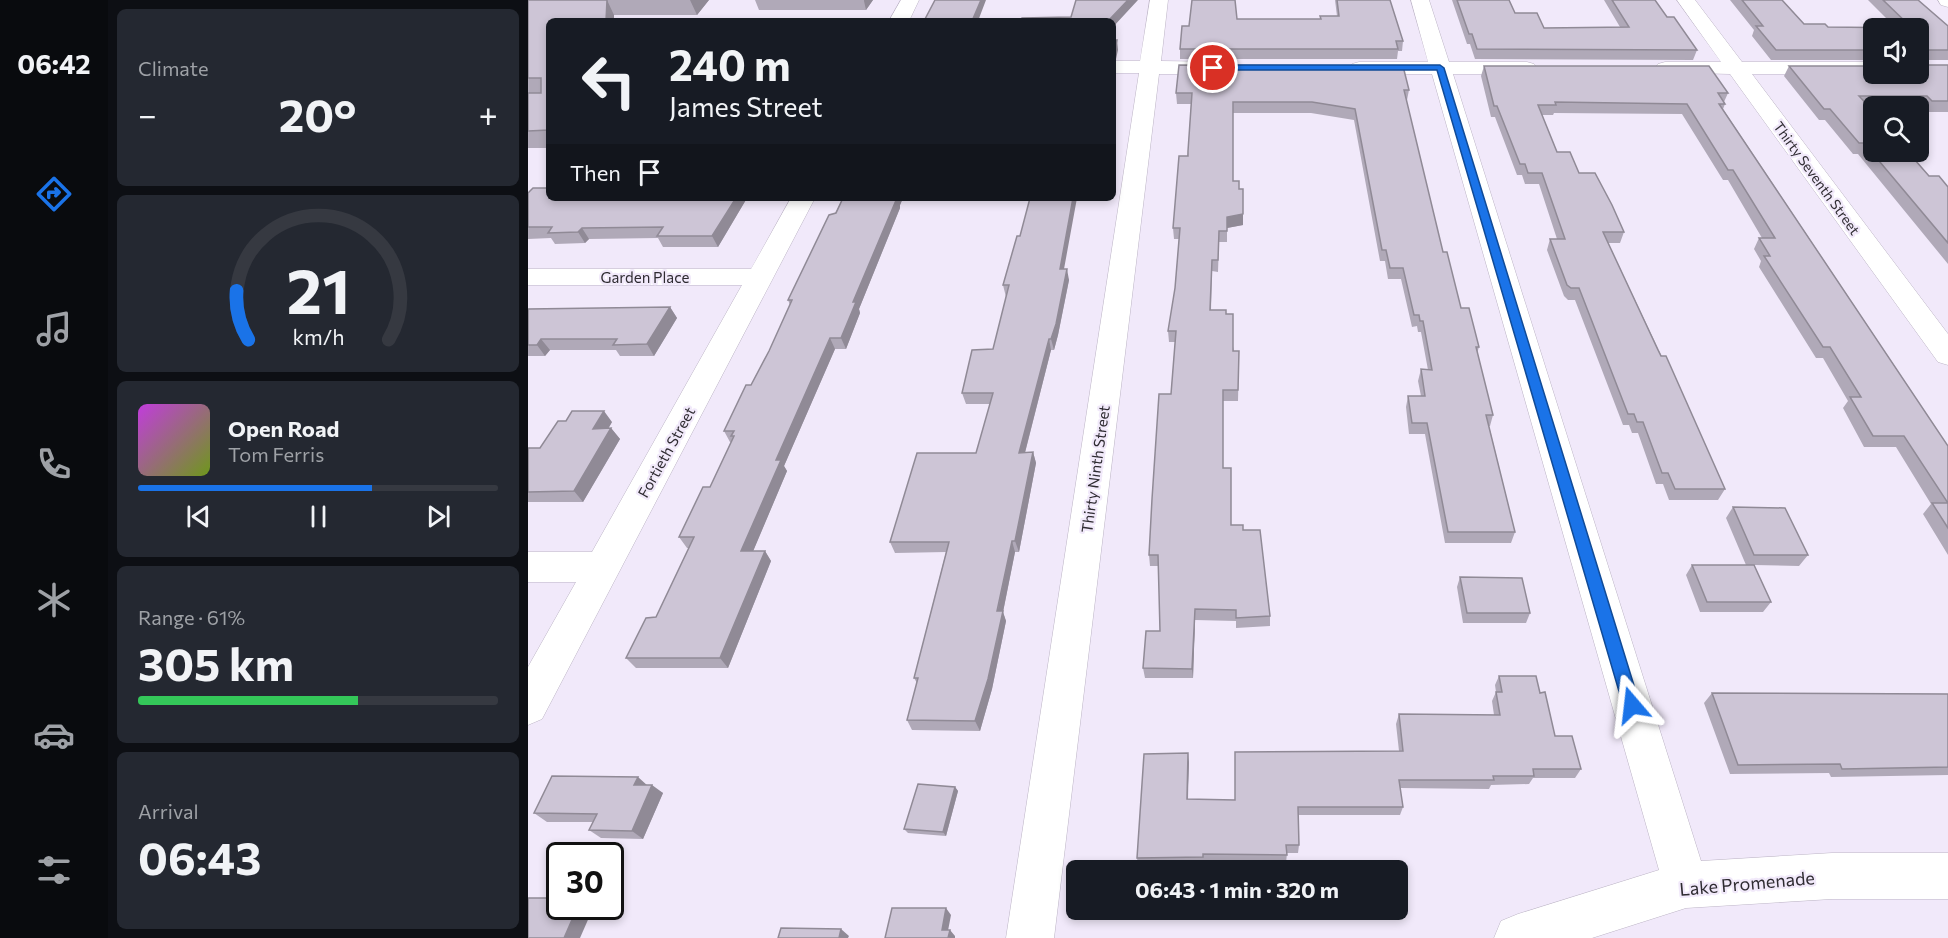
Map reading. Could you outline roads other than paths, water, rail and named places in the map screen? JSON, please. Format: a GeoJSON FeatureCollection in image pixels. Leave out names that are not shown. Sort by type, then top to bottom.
{"type":"FeatureCollection","features":[{"type":"Feature","properties":{"kind":"street"},"geometry":{"type":"LineString","coordinates":[[901,18],[910,0]]}},
{"type":"Feature","properties":{"kind":"street","name":"Thirty Ninth Street"},"geometry":{"type":"LineString","coordinates":[[1030,938],[1159,0]]}},
{"type":"Feature","properties":{"kind":"street"},"geometry":{"type":"LineString","coordinates":[[1420,0],[1686,885]]}},
{"type":"Feature","properties":{"kind":"street","name":"Thirty Seventh Street"},"geometry":{"type":"LineString","coordinates":[[1686,0],[1948,356]]}},
{"type":"Feature","properties":{"kind":"street"},"geometry":{"type":"LineString","coordinates":[[1116,67],[1248,68]]}},
{"type":"Feature","properties":{"kind":"street"},"geometry":{"type":"LineString","coordinates":[[1341,68],[1542,68]]}},
{"type":"Feature","properties":{"kind":"street"},"geometry":{"type":"LineString","coordinates":[[1648,68],[1863,68]]}},
{"type":"Feature","properties":{"kind":"street","name":"Fortieth Street"},"geometry":{"type":"LineString","coordinates":[[528,706],[801,201]]}},
{"type":"Feature","properties":{"kind":"street","name":"Garden Place"},"geometry":{"type":"LineString","coordinates":[[528,277],[762,277]]}},
{"type":"Feature","properties":{"kind":"street"},"geometry":{"type":"LineString","coordinates":[[528,567],[603,567]]}},
{"type":"Feature","properties":{"kind":"street","name":"Lake Promenade"},"geometry":{"type":"LineString","coordinates":[[1518,938],[1686,885],[1832,876],[1948,876]]}}]}
